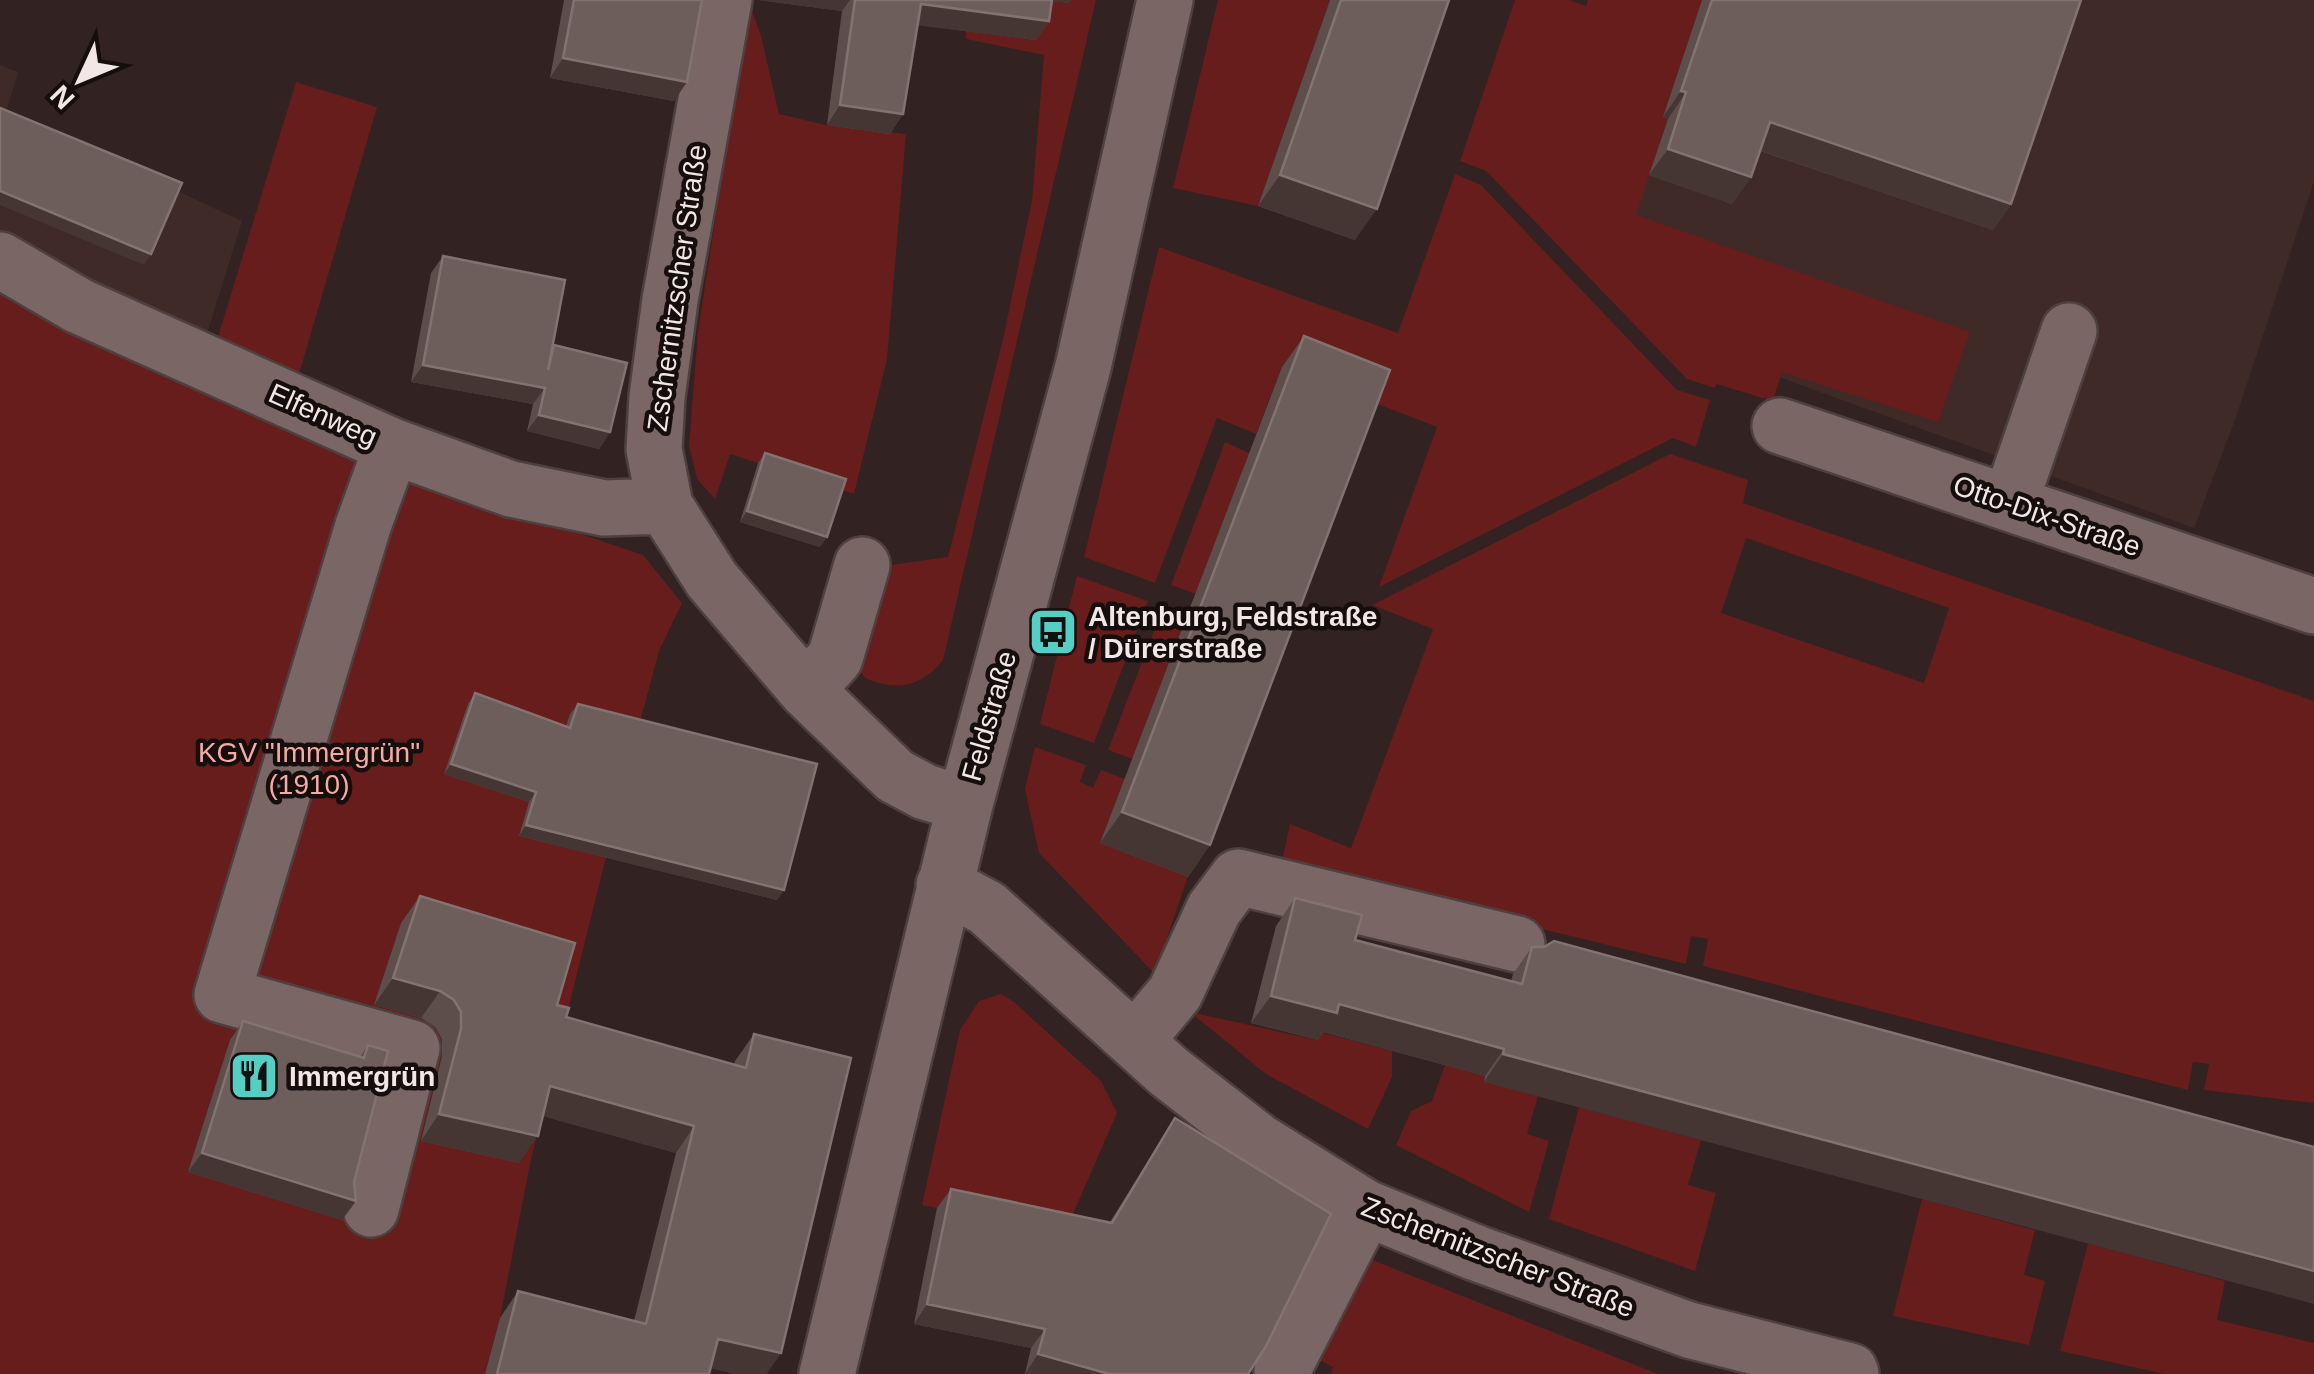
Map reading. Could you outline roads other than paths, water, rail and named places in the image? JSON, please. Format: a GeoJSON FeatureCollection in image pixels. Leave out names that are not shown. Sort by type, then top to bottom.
{"type":"FeatureCollection","features":[{"type":"Feature","properties":{"kind":"street","name":"Zschernitzscher Straße"},"geometry":{"type":"LineString","coordinates":[[724,0],[670,300],[658,397],[654,449],[665,506],[712,580],[806,690],[896,776],[925,792],[964,804]]}},
{"type":"Feature","properties":{"kind":"street","name":"Feldstraße"},"geometry":{"type":"LineString","coordinates":[[826,1374],[964,804],[1083,367],[1165,0]]}},
{"type":"Feature","properties":{"kind":"street","name":"Elfenweg"},"geometry":{"type":"LineString","coordinates":[[0,260],[79,306],[392,446],[512,489],[604,508],[665,506]]}},
{"type":"Feature","properties":{"kind":"street"},"geometry":{"type":"LineString","coordinates":[[2010,502],[2069,332]]}},
{"type":"Feature","properties":{"kind":"street","name":"Otto-Dix-Straße"},"geometry":{"type":"LineString","coordinates":[[1780,426],[2314,606]]}},
{"type":"Feature","properties":{"kind":"street"},"geometry":{"type":"LineString","coordinates":[[371,1209],[412,1048],[222,995],[362,526],[392,446]]}},
{"type":"Feature","properties":{"kind":"street"},"geometry":{"type":"LineString","coordinates":[[806,690],[834,658],[862,564]]}},
{"type":"Feature","properties":{"kind":"street"},"geometry":{"type":"LineString","coordinates":[[1136,1041],[1174,994],[1214,909],[1238,877],[1518,944]]}},
{"type":"Feature","properties":{"kind":"street","name":"Zschernitzscher Straße"},"geometry":{"type":"LineString","coordinates":[[944,885],[987,908],[1168,1072],[1258,1141],[1366,1208],[1689,1330],[1857,1373]]}},
{"type":"Feature","properties":{"kind":"street"},"geometry":{"type":"LineString","coordinates":[[1282,1371],[1366,1208]]}},
{"type":"Feature","properties":{"kind":"place","name":"Altenburg, Feldstraße / Dürerstraße"},"geometry":{"type":"Point","coordinates":[1053,632]}},
{"type":"Feature","properties":{"kind":"place","name":"Immergrün"},"geometry":{"type":"Point","coordinates":[254,1076]}},
{"type":"Feature","properties":{"kind":"park label","name":"KGV \"Immergrün\" (1910)"},"geometry":{"type":"Point","coordinates":[309,768]}}]}
